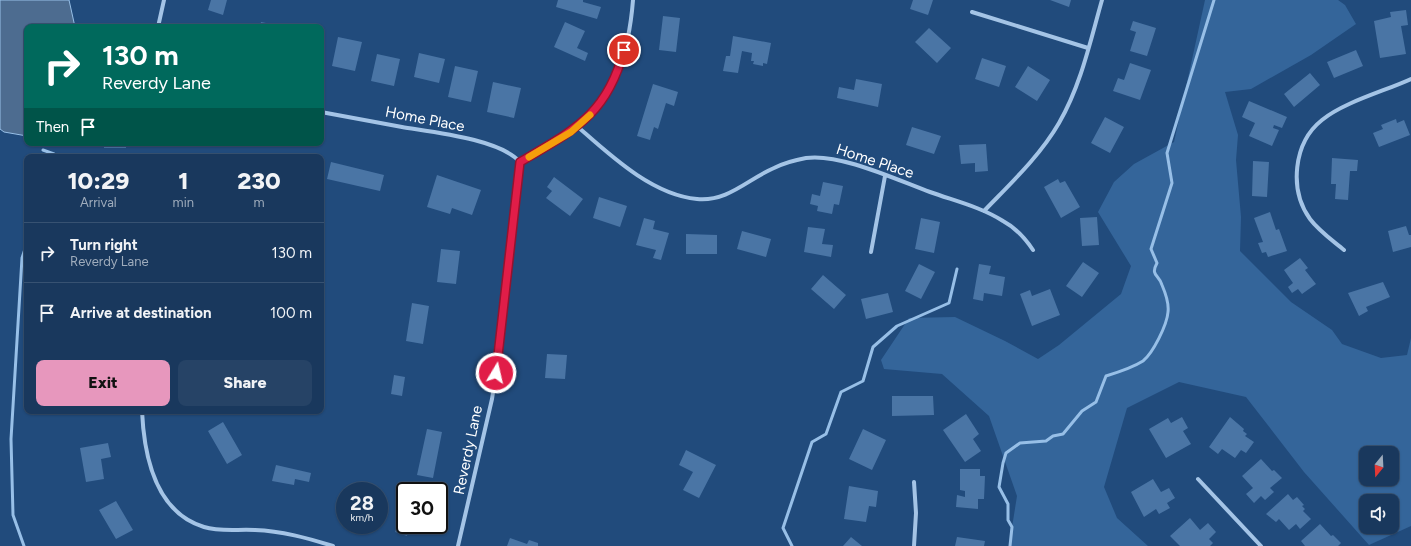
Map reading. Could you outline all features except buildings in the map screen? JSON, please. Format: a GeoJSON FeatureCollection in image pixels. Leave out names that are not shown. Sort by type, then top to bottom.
{"type":"FeatureCollection","features":[{"type":"Feature","properties":{"kind":"street"},"geometry":{"type":"LineString","coordinates":[[159,24],[164,0]]}},
{"type":"Feature","properties":{"kind":"street"},"geometry":{"type":"LineString","coordinates":[[520,162],[578,127],[601,104],[612,87],[628,36],[633,0]]}},
{"type":"Feature","properties":{"kind":"street"},"geometry":{"type":"LineString","coordinates":[[984,211],[1015,178],[1050,137],[1059,124],[1079,78],[1102,0]]}},
{"type":"Feature","properties":{"kind":"street"},"geometry":{"type":"LineString","coordinates":[[972,12],[1088,48]]}},
{"type":"Feature","properties":{"kind":"street"},"geometry":{"type":"LineString","coordinates":[[1344,250],[1317,227],[1303,208],[1297,186],[1297,165],[1304,144],[1315,126],[1332,113],[1411,79]]}},
{"type":"Feature","properties":{"kind":"street","name":"Home Place"},"geometry":{"type":"LineString","coordinates":[[324,113],[489,144],[499,148],[520,162]]}},
{"type":"Feature","properties":{"kind":"street","name":"Home Place"},"geometry":{"type":"LineString","coordinates":[[578,127],[622,165],[646,180],[668,192],[697,200],[718,197],[747,184],[774,168],[807,158],[832,159],[984,211],[1005,222],[1022,234],[1033,250]]}},
{"type":"Feature","properties":{"kind":"street","name":"Reverdy Lane"},"geometry":{"type":"LineString","coordinates":[[458,546],[492,399],[498,360],[520,162]]}},
{"type":"Feature","properties":{"kind":"street"},"geometry":{"type":"LineString","coordinates":[[871,252],[885,176]]}},
{"type":"Feature","properties":{"kind":"street"},"geometry":{"type":"LineString","coordinates":[[142,414],[146,452],[154,477],[171,505],[187,519],[211,529],[282,533],[333,546]]}},
{"type":"Feature","properties":{"kind":"street"},"geometry":{"type":"LineString","coordinates":[[1198,479],[1261,546]]}},
{"type":"Feature","properties":{"kind":"street"},"geometry":{"type":"LineString","coordinates":[[914,482],[916,513],[914,546]]}},
{"type":"Feature","properties":{"kind":"shaded area"},"geometry":{"type":"Polygon","coordinates":[[[0,0],[69,0],[74,24],[24,24],[24,135],[4,132],[0,129],[0,0]]]}},
{"type":"Feature","properties":{"kind":"shaded area"},"geometry":{"type":"Polygon","coordinates":[[[1205,0],[1338,0],[1345,5],[1356,24],[1311,55],[1251,89],[1225,92],[1238,135],[1236,160],[1241,217],[1240,251],[1291,302],[1332,330],[1342,344],[1381,358],[1407,355],[1411,338],[1411,526],[1399,531],[1399,494],[1359,494],[1359,534],[1304,472],[1246,397],[1179,382],[1127,408],[1104,487],[1117,518],[1148,546],[1009,546],[1017,496],[989,416],[942,374],[884,369],[881,360],[909,318],[955,317],[1038,359],[1059,345],[1121,294],[1131,266],[1098,212],[1114,182],[1134,164],[1174,142],[1205,0]]]}},
{"type":"Feature","properties":{"kind":"shaded area"},"geometry":{"type":"Polygon","coordinates":[[[1359,534],[1393,534],[1369,545],[1359,534]]]}},
{"type":"Feature","properties":{"kind":"waterway"},"geometry":{"type":"LineString","coordinates":[[1010,546],[1012,527],[1008,520],[1008,504],[999,487],[1006,453],[1020,443],[1046,441],[1053,436],[1063,434],[1082,411],[1096,402],[1106,376],[1134,366],[1147,357],[1155,345],[1165,324],[1168,312],[1167,302],[1161,281],[1154,270],[1157,263],[1151,249],[1172,183],[1167,153],[1214,0]]}},
{"type":"Feature","properties":{"kind":"waterway"},"geometry":{"type":"LineString","coordinates":[[43,150],[54,154]]}},
{"type":"Feature","properties":{"kind":"waterway"},"geometry":{"type":"LineString","coordinates":[[24,252],[22,258],[11,439],[13,515],[24,546]]}},
{"type":"Feature","properties":{"kind":"waterway"},"geometry":{"type":"LineString","coordinates":[[792,546],[783,528],[812,442],[826,434],[841,392],[863,381],[873,347],[897,326],[949,303],[957,269]]}},
{"type":"Feature","properties":{"kind":"slow traffic"},"geometry":{"type":"LineString","coordinates":[[529,157],[571,132],[590,115]]}},
{"type":"Feature","properties":{"kind":"route"},"geometry":{"type":"LineString","coordinates":[[496,373],[520,162],[578,127],[601,104],[612,87],[621,64],[624,50]]}}]}
